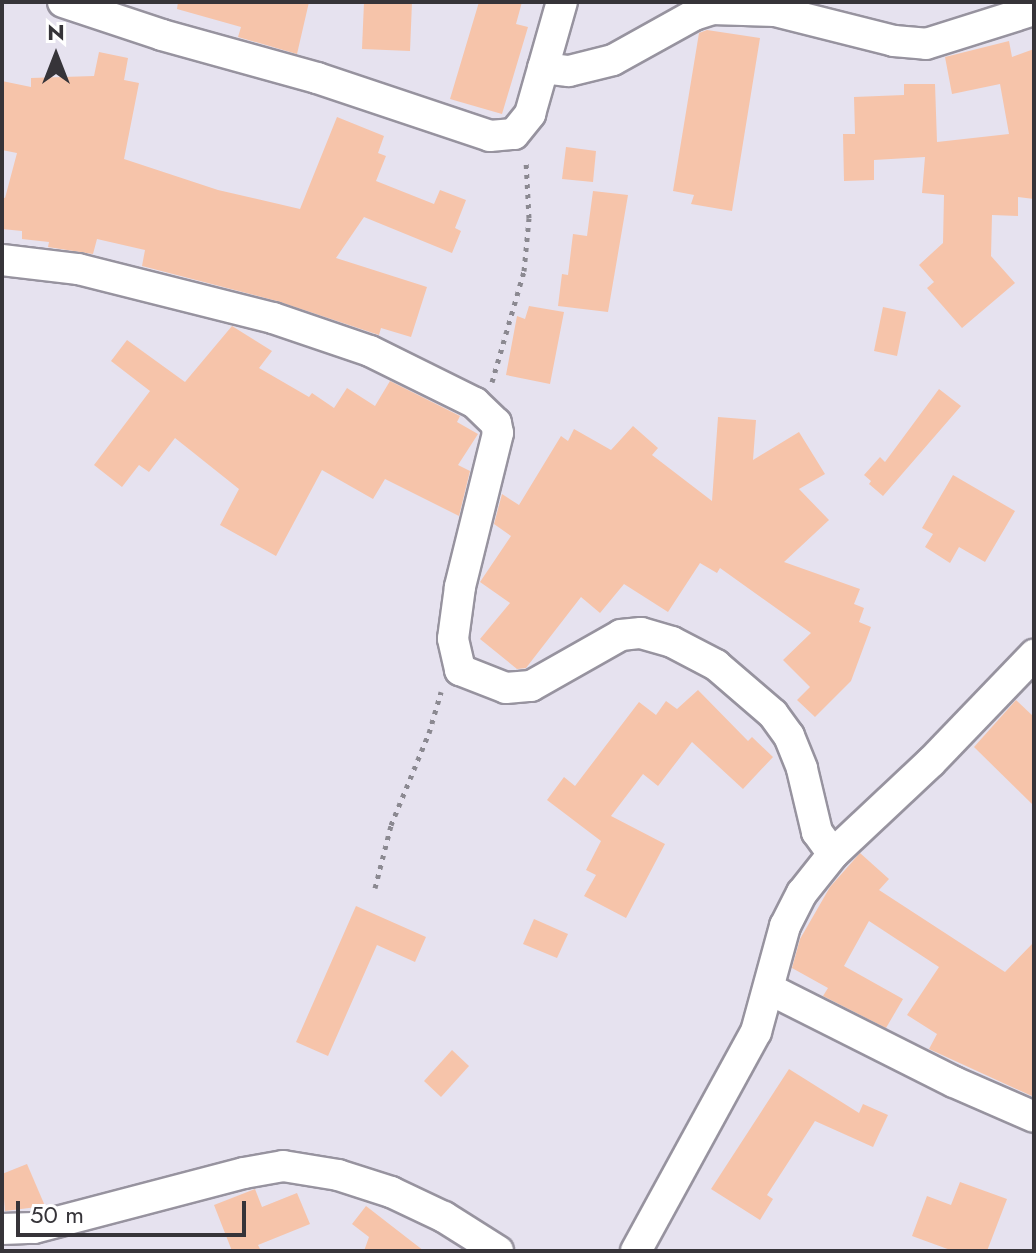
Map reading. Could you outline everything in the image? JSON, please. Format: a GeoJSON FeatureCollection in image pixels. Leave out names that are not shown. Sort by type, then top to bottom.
{"type":"FeatureCollection","features":[{"type":"Feature","properties":{"kind":"street"},"geometry":{"type":"LineString","coordinates":[[63,2],[162,35],[317,78],[490,136],[514,134],[530,114],[562,2]]}},
{"type":"Feature","properties":{"kind":"street"},"geometry":{"type":"LineString","coordinates":[[543,68],[569,71],[613,60],[694,15],[712,9],[775,11],[894,41],[926,44],[1034,10]]}},
{"type":"Feature","properties":{"kind":"street"},"geometry":{"type":"LineString","coordinates":[[2,260],[103,274],[273,318],[370,351],[475,403],[496,423],[498,433],[460,587],[453,639],[454,657],[460,670],[506,688],[531,686],[621,635],[641,633],[672,642],[716,665],[773,714],[789,736],[802,769],[817,832],[833,854]]}},
{"type":"Feature","properties":{"kind":"street"},"geometry":{"type":"LineString","coordinates":[[636,1251],[756,1032],[785,926],[802,893],[833,854],[931,762],[1034,655]]}},
{"type":"Feature","properties":{"kind":"street"},"geometry":{"type":"LineString","coordinates":[[769,989],[954,1082],[1034,1117]]}},
{"type":"Feature","properties":{"kind":"street"},"geometry":{"type":"LineString","coordinates":[[2,1229],[34,1228],[244,1173],[283,1166],[338,1175],[391,1192],[444,1217],[498,1251]]}},
{"type":"Feature","properties":{"kind":"path"},"geometry":{"type":"LineString","coordinates":[[475,403],[488,394],[524,271],[529,174],[514,134]]}},
{"type":"Feature","properties":{"kind":"path"},"geometry":{"type":"LineString","coordinates":[[375,888],[391,825],[429,733],[454,657]]}},
{"type":"Feature","properties":{"kind":"building"},"geometry":{"type":"Polygon","coordinates":[[[178,2],[309,2],[297,54],[238,37],[241,27],[177,9],[178,2]]]}},
{"type":"Feature","properties":{"kind":"building"},"geometry":{"type":"Polygon","coordinates":[[[364,2],[412,2],[410,51],[362,49],[364,2]]]}},
{"type":"Feature","properties":{"kind":"building"},"geometry":{"type":"Polygon","coordinates":[[[479,2],[522,2],[516,24],[528,27],[502,114],[450,99],[479,2]]]}},
{"type":"Feature","properties":{"kind":"building"},"geometry":{"type":"Polygon","coordinates":[[[707,30],[760,38],[732,211],[691,204],[694,195],[673,191],[699,33],[707,30]]]}},
{"type":"Feature","properties":{"kind":"building"},"geometry":{"type":"Polygon","coordinates":[[[1009,41],[1012,57],[1034,49],[1034,199],[1018,197],[1018,216],[992,215],[991,256],[1015,283],[962,328],[927,288],[934,282],[919,265],[943,243],[944,195],[922,193],[925,157],[874,160],[874,180],[844,181],[843,134],[855,134],[854,97],[904,95],[904,84],[935,84],[937,142],[1009,134],[1000,84],[952,94],[945,57],[1009,41]]]}},
{"type":"Feature","properties":{"kind":"building"},"geometry":{"type":"Polygon","coordinates":[[[99,52],[128,58],[124,80],[139,83],[124,159],[218,190],[300,209],[337,117],[384,136],[378,153],[386,156],[376,181],[434,204],[440,190],[466,200],[455,228],[461,231],[452,253],[364,217],[336,258],[427,287],[411,337],[381,328],[379,335],[277,301],[142,266],[145,250],[97,239],[93,254],[48,247],[49,242],[22,239],[22,231],[2,229],[2,197],[5,198],[17,153],[2,150],[2,81],[31,87],[31,78],[94,76],[99,52]]]}},
{"type":"Feature","properties":{"kind":"building"},"geometry":{"type":"Polygon","coordinates":[[[566,147],[596,151],[593,182],[562,179],[566,147]]]}},
{"type":"Feature","properties":{"kind":"building"},"geometry":{"type":"Polygon","coordinates":[[[593,191],[628,195],[608,312],[558,306],[562,274],[568,275],[573,234],[587,236],[593,191]]]}},
{"type":"Feature","properties":{"kind":"building"},"geometry":{"type":"Polygon","coordinates":[[[529,306],[564,312],[550,384],[506,375],[517,316],[525,319],[529,306]]]}},
{"type":"Feature","properties":{"kind":"building"},"geometry":{"type":"Polygon","coordinates":[[[883,307],[906,312],[897,356],[874,351],[883,307]]]}},
{"type":"Feature","properties":{"kind":"building"},"geometry":{"type":"Polygon","coordinates":[[[232,326],[272,351],[259,368],[309,397],[312,393],[334,408],[347,388],[375,406],[390,381],[460,416],[457,422],[478,434],[458,465],[470,471],[459,516],[385,479],[373,499],[322,470],[276,556],[220,525],[239,489],[175,438],[149,472],[139,465],[122,487],[94,465],[150,391],[111,361],[127,340],[185,382],[232,326]]]}},
{"type":"Feature","properties":{"kind":"building"},"geometry":{"type":"Polygon","coordinates":[[[939,389],[961,406],[883,496],[864,475],[880,457],[885,462],[939,389]]]}},
{"type":"Feature","properties":{"kind":"building"},"geometry":{"type":"Polygon","coordinates":[[[718,417],[756,420],[753,460],[799,432],[825,474],[799,489],[829,520],[784,562],[860,589],[854,604],[864,608],[859,622],[871,627],[851,681],[815,717],[797,700],[810,687],[783,660],[811,633],[720,568],[717,573],[700,563],[668,612],[624,584],[600,613],[581,597],[526,668],[517,669],[480,639],[510,603],[480,582],[511,536],[494,524],[502,494],[519,505],[561,436],[568,441],[574,429],[611,450],[633,426],[658,448],[652,455],[712,501],[718,417]]]}},
{"type":"Feature","properties":{"kind":"building"},"geometry":{"type":"Polygon","coordinates":[[[953,475],[1015,511],[985,562],[959,547],[950,563],[925,547],[933,534],[922,528],[953,475]]]}},
{"type":"Feature","properties":{"kind":"building"},"geometry":{"type":"Polygon","coordinates":[[[698,690],[748,741],[752,737],[773,757],[743,789],[692,742],[658,786],[643,774],[611,816],[665,844],[626,918],[584,896],[596,875],[586,870],[601,841],[547,800],[564,777],[575,786],[639,702],[656,715],[666,701],[677,709],[698,690]]]}},
{"type":"Feature","properties":{"kind":"building"},"geometry":{"type":"Polygon","coordinates":[[[1016,700],[1034,717],[1034,806],[974,747],[1016,700]]]}},
{"type":"Feature","properties":{"kind":"building"},"geometry":{"type":"Polygon","coordinates":[[[860,853],[889,879],[879,890],[1005,972],[1034,942],[1034,1097],[929,1049],[937,1034],[907,1015],[939,967],[869,921],[844,966],[903,999],[886,1028],[823,996],[828,988],[792,968],[800,939],[830,887],[860,853]]]}},
{"type":"Feature","properties":{"kind":"building"},"geometry":{"type":"Polygon","coordinates":[[[356,906],[426,937],[415,962],[377,945],[328,1056],[296,1042],[356,906]]]}},
{"type":"Feature","properties":{"kind":"building"},"geometry":{"type":"Polygon","coordinates":[[[534,919],[568,934],[557,958],[523,944],[534,919]]]}},
{"type":"Feature","properties":{"kind":"building"},"geometry":{"type":"Polygon","coordinates":[[[452,1050],[469,1066],[441,1097],[424,1081],[452,1050]]]}},
{"type":"Feature","properties":{"kind":"building"},"geometry":{"type":"Polygon","coordinates":[[[789,1069],[859,1113],[863,1104],[888,1115],[873,1147],[815,1121],[767,1195],[773,1199],[760,1220],[711,1189],[789,1069]]]}},
{"type":"Feature","properties":{"kind":"building"},"geometry":{"type":"Polygon","coordinates":[[[27,1164],[45,1206],[5,1211],[2,1174],[27,1164]]]}},
{"type":"Feature","properties":{"kind":"building"},"geometry":{"type":"Polygon","coordinates":[[[960,1182],[1007,1199],[987,1251],[953,1251],[912,1236],[927,1196],[951,1205],[960,1182]]]}},
{"type":"Feature","properties":{"kind":"building"},"geometry":{"type":"Polygon","coordinates":[[[255,1189],[262,1207],[297,1193],[310,1224],[258,1245],[261,1251],[232,1251],[214,1205],[255,1189]]]}},
{"type":"Feature","properties":{"kind":"building"},"geometry":{"type":"Polygon","coordinates":[[[366,1206],[424,1251],[364,1251],[369,1237],[352,1224],[366,1206]]]}}]}
